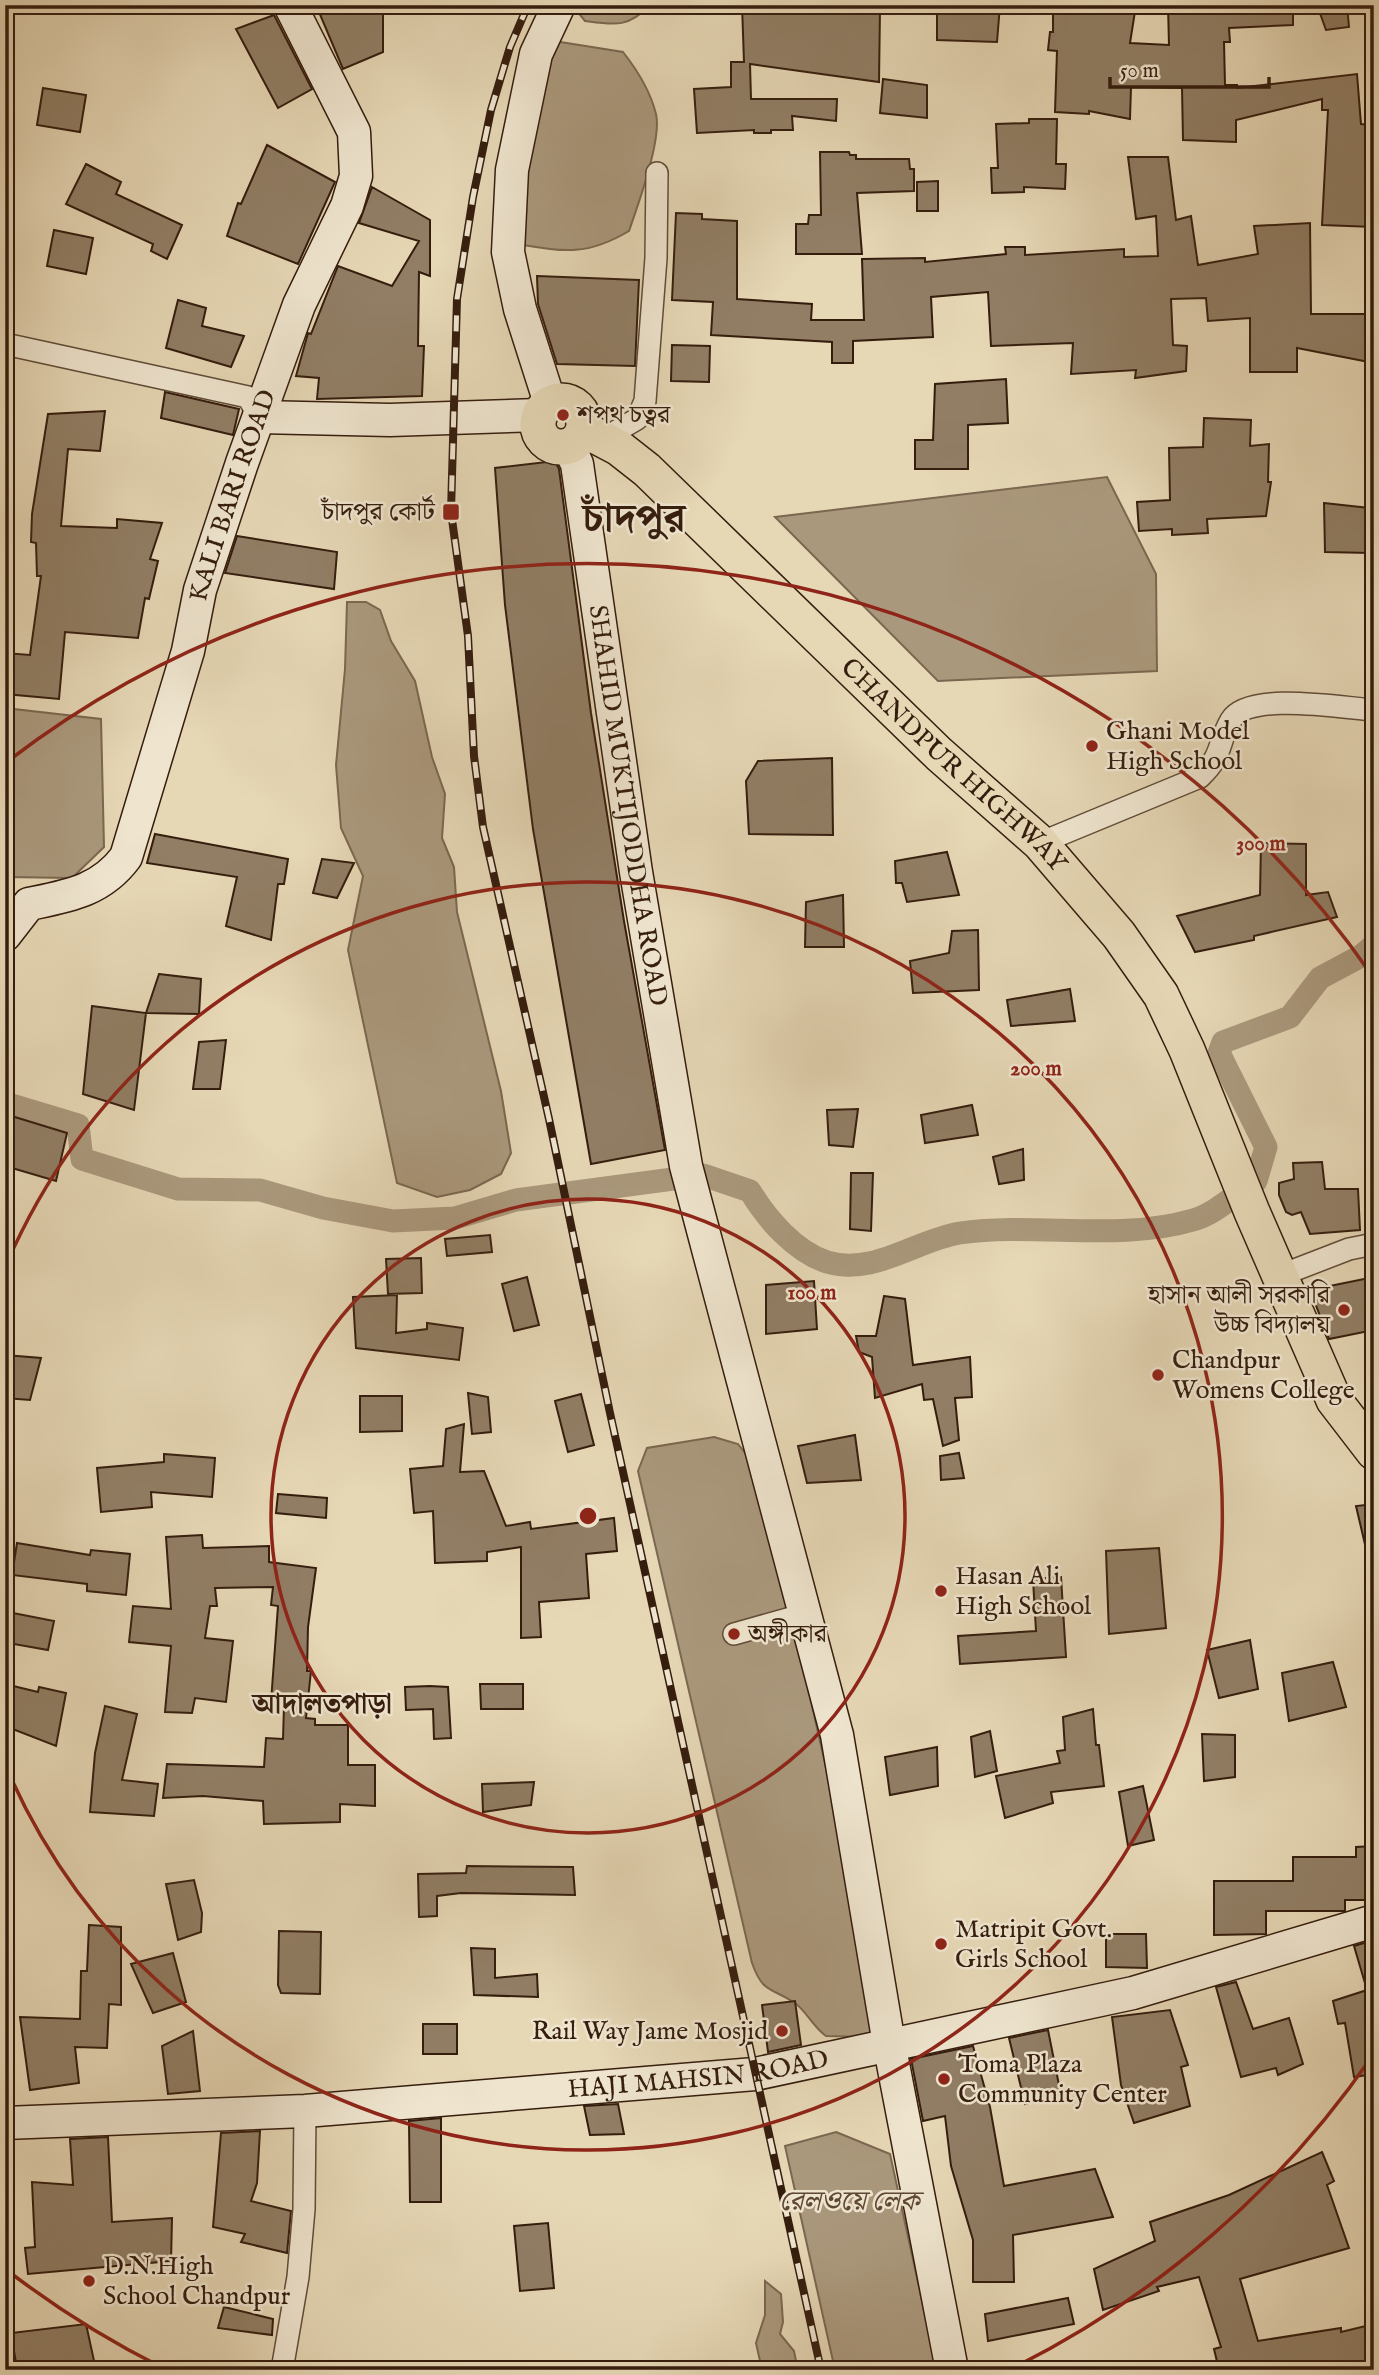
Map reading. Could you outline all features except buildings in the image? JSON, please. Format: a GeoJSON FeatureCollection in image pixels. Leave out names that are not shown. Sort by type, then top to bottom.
{"type":"FeatureCollection","features":[{"type":"Feature","properties":{"kind":"main road","name":"KALI BARI ROAD"},"geometry":{"type":"LineString","coordinates":[[5,935],[29,904],[88,891],[105,880],[126,857],[188,651],[200,590],[299,305],[347,205],[356,176],[354,132],[290,5]]}},
{"type":"Feature","properties":{"kind":"main road"},"geometry":{"type":"LineString","coordinates":[[259,417],[390,420],[545,409],[508,253],[512,170],[536,54],[559,5]]}},
{"type":"Feature","properties":{"kind":"main road","name":"CHANDPUR HIGHWAY"},"geometry":{"type":"LineString","coordinates":[[545,409],[538,431],[547,443],[554,447],[591,447],[648,470],[939,754],[1040,843],[1119,935],[1161,995],[1214,1110],[1252,1212],[1334,1400],[1374,1452]]}},
{"type":"Feature","properties":{"kind":"main road","name":"SHAHID MUKTIJODDHA ROAD"},"geometry":{"type":"LineString","coordinates":[[591,447],[636,872],[686,1166],[836,1735],[889,2047],[952,2370]]}},
{"type":"Feature","properties":{"kind":"main road","name":"HAJI MAHSIN ROAD"},"geometry":{"type":"LineString","coordinates":[[5,2123],[305,2111],[755,2074],[1133,1993],[1374,1921]]}},
{"type":"Feature","properties":{"kind":"street"},"geometry":{"type":"LineString","coordinates":[[591,447],[637,419],[645,401],[656,258],[657,173]]}},
{"type":"Feature","properties":{"kind":"street"},"geometry":{"type":"LineString","coordinates":[[5,344],[248,397],[259,417]]}},
{"type":"Feature","properties":{"kind":"street"},"geometry":{"type":"LineString","coordinates":[[1040,843],[1200,777],[1215,762],[1232,719],[1247,706],[1271,703],[1374,710]]}},
{"type":"Feature","properties":{"kind":"street"},"geometry":{"type":"LineString","coordinates":[[1279,1276],[1349,1248],[1374,1244]]}},
{"type":"Feature","properties":{"kind":"street"},"geometry":{"type":"LineString","coordinates":[[734,1634],[804,1614]]}},
{"type":"Feature","properties":{"kind":"street"},"geometry":{"type":"LineString","coordinates":[[282,2370],[298,2277],[304,2209],[305,2111]]}},
{"type":"Feature","properties":{"kind":"water"},"geometry":{"type":"Polygon","coordinates":[[[572,5],[650,5],[635,18],[613,24],[585,21],[572,5]]]}},
{"type":"Feature","properties":{"kind":"water"},"geometry":{"type":"Polygon","coordinates":[[[554,41],[623,52],[643,81],[656,114],[656,139],[629,231],[601,245],[575,250],[518,244],[517,156],[554,41]]]}},
{"type":"Feature","properties":{"kind":"water"},"geometry":{"type":"Polygon","coordinates":[[[1107,477],[1156,574],[1157,671],[938,681],[775,517],[1107,477]]]}},
{"type":"Feature","properties":{"kind":"water"},"geometry":{"type":"Polygon","coordinates":[[[347,602],[366,602],[380,610],[391,641],[415,681],[432,757],[445,794],[442,838],[454,867],[457,912],[501,1091],[511,1153],[501,1174],[470,1190],[437,1197],[397,1183],[348,950],[363,876],[341,828],[336,765],[345,669],[347,602]]]}},
{"type":"Feature","properties":{"kind":"water"},"geometry":{"type":"Polygon","coordinates":[[[5,708],[101,719],[104,847],[72,878],[5,877],[5,708]]]}},
{"type":"Feature","properties":{"kind":"water"},"geometry":{"type":"Polygon","coordinates":[[[714,1437],[738,1444],[749,1458],[799,1648],[880,2008],[876,2032],[864,2037],[826,2036],[795,2003],[764,1985],[752,1963],[638,1471],[647,1448],[714,1437]]]}},
{"type":"Feature","properties":{"kind":"water","name":"রেলওয়ে লেক"},"geometry":{"type":"Polygon","coordinates":[[[836,2132],[890,2154],[937,2370],[835,2370],[785,2146],[836,2132]]]}},
{"type":"Feature","properties":{"kind":"water"},"geometry":{"type":"Polygon","coordinates":[[[765,2281],[781,2294],[783,2322],[780,2334],[794,2351],[797,2366],[794,2370],[762,2370],[756,2343],[765,2315],[765,2281]]]}},
{"type":"Feature","properties":{"kind":"waterway"},"geometry":{"type":"LineString","coordinates":[[5,1103],[78,1125],[82,1159],[178,1189],[260,1190],[323,1208],[393,1221],[455,1218],[516,1200],[703,1175],[750,1191],[782,1233],[815,1257],[844,1265],[861,1264],[878,1261],[960,1233],[1019,1229],[1136,1230],[1193,1220],[1218,1208],[1256,1181],[1266,1147],[1219,1053],[1223,1042],[1290,1017],[1320,978],[1361,956],[1374,945]]}},
{"type":"Feature","properties":{"kind":"railway"},"geometry":{"type":"LineString","coordinates":[[528,5],[510,47],[491,110],[473,197],[457,299],[451,512],[468,636],[474,756],[483,827],[821,2370]]}},
{"type":"Feature","properties":{"kind":"place","name":"শপথ চত্বর"},"geometry":{"type":"Point","coordinates":[563,415]}},
{"type":"Feature","properties":{"kind":"place","name":"চাঁদপুর কোর্ট"},"geometry":{"type":"Point","coordinates":[451,512]}},
{"type":"Feature","properties":{"kind":"place","name":"Ghani Model High School"},"geometry":{"type":"Point","coordinates":[1092,746]}},
{"type":"Feature","properties":{"kind":"place","name":"হাসান আলী সরকারি উচ্চ বিদ্যালয়"},"geometry":{"type":"Point","coordinates":[1344,1310]}},
{"type":"Feature","properties":{"kind":"place","name":"Chandpur Womens College"},"geometry":{"type":"Point","coordinates":[1158,1375]}},
{"type":"Feature","properties":{"kind":"place","name":"Hasan Ali High School"},"geometry":{"type":"Point","coordinates":[941,1591]}},
{"type":"Feature","properties":{"kind":"place","name":"অঙ্গীকার"},"geometry":{"type":"Point","coordinates":[734,1634]}},
{"type":"Feature","properties":{"kind":"place","name":"Matripit Govt. Girls School"},"geometry":{"type":"Point","coordinates":[941,1944]}},
{"type":"Feature","properties":{"kind":"place","name":"Rail Way Jame Mosjid"},"geometry":{"type":"Point","coordinates":[782,2031]}},
{"type":"Feature","properties":{"kind":"place","name":"Toma Plaza Community Center"},"geometry":{"type":"Point","coordinates":[944,2079]}},
{"type":"Feature","properties":{"kind":"place","name":"D.N.High School Chandpur"},"geometry":{"type":"Point","coordinates":[89,2281]}},
{"type":"Feature","properties":{"kind":"district","name":"চাঁদপুর"},"geometry":{"type":"Point","coordinates":[634,520]}},
{"type":"Feature","properties":{"kind":"district","name":"আদালতপাড়া"},"geometry":{"type":"Point","coordinates":[322,1705]}}]}
